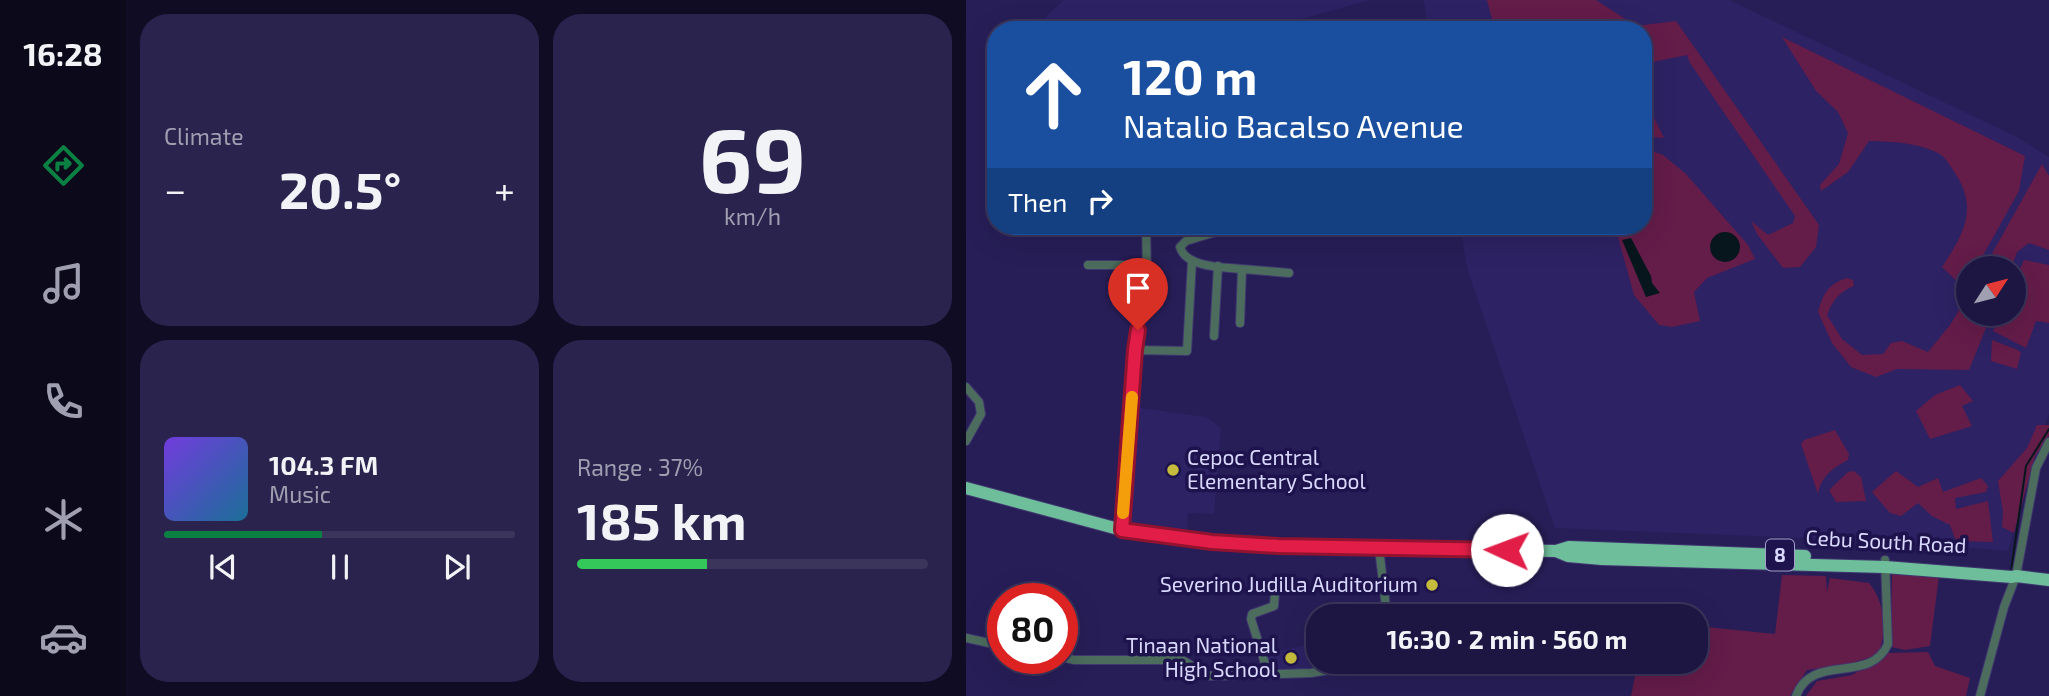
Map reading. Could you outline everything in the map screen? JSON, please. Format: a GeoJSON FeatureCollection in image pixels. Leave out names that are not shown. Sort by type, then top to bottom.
{"type":"FeatureCollection","features":[{"type":"Feature","properties":{"kind":"highway","name":"8"},"geometry":{"type":"LineString","coordinates":[[966,488],[1122,530],[1224,543],[1379,548]]}},
{"type":"Feature","properties":{"kind":"highway","name":"Cebu South Road"},"geometry":{"type":"LineString","coordinates":[[1379,548],[1556,551],[1569,547],[1885,564],[1942,563],[2049,580]]}},
{"type":"Feature","properties":{"kind":"street"},"geometry":{"type":"LineString","coordinates":[[1122,530],[1135,350],[1147,265],[1146,235]]}},
{"type":"Feature","properties":{"kind":"street"},"geometry":{"type":"LineString","coordinates":[[1206,235],[1186,241],[1180,247],[1182,253],[1192,261],[1218,266],[1289,273]]}},
{"type":"Feature","properties":{"kind":"street"},"geometry":{"type":"LineString","coordinates":[[1135,350],[1187,351],[1192,261]]}},
{"type":"Feature","properties":{"kind":"street"},"geometry":{"type":"LineString","coordinates":[[1088,265],[1147,265]]}},
{"type":"Feature","properties":{"kind":"street"},"geometry":{"type":"LineString","coordinates":[[1214,337],[1218,266]]}},
{"type":"Feature","properties":{"kind":"street"},"geometry":{"type":"LineString","coordinates":[[1241,323],[1242,270]]}},
{"type":"Feature","properties":{"kind":"street"},"geometry":{"type":"LineString","coordinates":[[966,387],[979,402],[981,414],[966,441]]}},
{"type":"Feature","properties":{"kind":"street"},"geometry":{"type":"LineString","coordinates":[[1980,696],[2036,468],[2045,455],[2049,442]]}},
{"type":"Feature","properties":{"kind":"street"},"geometry":{"type":"LineString","coordinates":[[1379,548],[1386,604]]}},
{"type":"Feature","properties":{"kind":"street"},"geometry":{"type":"LineString","coordinates":[[1796,696],[1801,683],[1811,675],[1873,663],[1882,656],[1888,644],[1885,564]]}},
{"type":"Feature","properties":{"kind":"street"},"geometry":{"type":"LineString","coordinates":[[1268,673],[1251,620],[1252,614],[1274,606],[1275,591]]}},
{"type":"Feature","properties":{"kind":"street"},"geometry":{"type":"LineString","coordinates":[[966,638],[987,643]]}},
{"type":"Feature","properties":{"kind":"street"},"geometry":{"type":"LineString","coordinates":[[1078,660],[1182,660],[1210,676],[1306,673]]}},
{"type":"Feature","properties":{"kind":"shaded area"},"geometry":{"type":"Polygon","coordinates":[[[1064,0],[1370,0],[1294,21],[1041,21],[1064,0]]]}},
{"type":"Feature","properties":{"kind":"shaded area"},"geometry":{"type":"Polygon","coordinates":[[[1424,0],[1729,0],[2015,136],[2049,157],[2049,414],[2008,551],[1901,542],[1555,528],[1467,268],[1462,235],[1652,235],[1652,21],[1427,21],[1424,0]]]}},
{"type":"Feature","properties":{"kind":"shaded area"},"geometry":{"type":"Polygon","coordinates":[[[1487,0],[1596,0],[1628,21],[1493,21],[1487,0]]]}},
{"type":"Feature","properties":{"kind":"shaded area"},"geometry":{"type":"Polygon","coordinates":[[[1676,21],[1819,225],[1816,247],[1800,267],[1783,268],[1757,234],[1751,221],[1768,235],[1793,223],[1795,216],[1687,55],[1652,62],[1652,24],[1676,21]]]}},
{"type":"Feature","properties":{"kind":"shaded area"},"geometry":{"type":"Polygon","coordinates":[[[1782,37],[2025,156],[2019,191],[1983,256],[1956,256],[1956,280],[1942,267],[1962,233],[1967,210],[1962,186],[1947,162],[1941,154],[1930,149],[1904,143],[1869,141],[1848,172],[1821,191],[1820,185],[1839,164],[1848,133],[1838,112],[1816,91],[1782,37]]]}},
{"type":"Feature","properties":{"kind":"shaded area"},"geometry":{"type":"Polygon","coordinates":[[[1652,114],[1664,138],[1652,137],[1652,114]]]}},
{"type":"Feature","properties":{"kind":"shaded area"},"geometry":{"type":"Polygon","coordinates":[[[1652,151],[1663,155],[1686,174],[1748,245],[1755,259],[1707,278],[1694,292],[1700,321],[1672,327],[1659,325],[1634,295],[1617,235],[1652,235],[1652,151]]]}},
{"type":"Feature","properties":{"kind":"shaded area"},"geometry":{"type":"Polygon","coordinates":[[[2042,164],[2049,176],[2049,250],[2029,243],[2016,256],[1991,256],[2042,164]]]}},
{"type":"Feature","properties":{"kind":"shaded area"},"geometry":{"type":"Polygon","coordinates":[[[1725,232],[1736,236],[1740,247],[1736,258],[1725,262],[1714,258],[1710,247],[1714,236],[1725,232]]]}},
{"type":"Feature","properties":{"kind":"shaded area"},"geometry":{"type":"Polygon","coordinates":[[[1631,238],[1652,283],[1660,293],[1646,297],[1622,240],[1631,238]]]}},
{"type":"Feature","properties":{"kind":"shaded area"},"geometry":{"type":"Polygon","coordinates":[[[2026,260],[2049,265],[2049,323],[2036,321],[2026,348],[1993,331],[1995,326],[2026,326],[2026,260]]]}},
{"type":"Feature","properties":{"kind":"shaded area"},"geometry":{"type":"Polygon","coordinates":[[[1847,278],[1853,280],[1854,286],[1837,297],[1827,315],[1842,339],[1862,355],[1883,354],[1891,343],[1902,341],[1928,352],[1956,315],[1956,326],[1987,326],[1969,370],[1897,369],[1876,377],[1851,367],[1832,343],[1818,312],[1827,290],[1847,278]]]}},
{"type":"Feature","properties":{"kind":"shaded area"},"geometry":{"type":"Polygon","coordinates":[[[1992,340],[2021,353],[2017,369],[1991,361],[1992,340]]]}},
{"type":"Feature","properties":{"kind":"shaded area"},"geometry":{"type":"Polygon","coordinates":[[[1960,385],[1973,401],[1962,406],[1972,426],[1930,439],[1916,411],[1935,395],[1960,385]]]}},
{"type":"Feature","properties":{"kind":"shaded area","name":"Cepoc Central Elementary School"},"geometry":{"type":"Polygon","coordinates":[[[1133,407],[1206,417],[1221,428],[1214,514],[1188,513],[1187,530],[1127,523],[1133,407]]]}},
{"type":"Feature","properties":{"kind":"shaded area"},"geometry":{"type":"Polygon","coordinates":[[[2037,425],[2049,425],[2049,436],[2035,456],[2014,533],[2002,527],[2003,512],[1998,481],[2027,448],[2037,425]]]}},
{"type":"Feature","properties":{"kind":"shaded area"},"geometry":{"type":"Polygon","coordinates":[[[1835,430],[1849,454],[1848,460],[1828,473],[1818,494],[1801,444],[1804,440],[1835,430]]]}},
{"type":"Feature","properties":{"kind":"shaded area"},"geometry":{"type":"Polygon","coordinates":[[[1854,471],[1861,477],[1866,501],[1836,502],[1829,490],[1848,472],[1854,471]]]}},
{"type":"Feature","properties":{"kind":"shaded area"},"geometry":{"type":"Polygon","coordinates":[[[1896,471],[1918,487],[1938,478],[1943,492],[1981,478],[1988,486],[1986,492],[1955,498],[1956,509],[1988,501],[1993,542],[1956,541],[1950,525],[1932,516],[1918,503],[1901,516],[1890,513],[1872,492],[1896,471]]]}},
{"type":"Feature","properties":{"kind":"shaded area"},"geometry":{"type":"Polygon","coordinates":[[[1892,573],[1939,576],[1930,646],[1905,650],[1891,647],[1892,573]]]}},
{"type":"Feature","properties":{"kind":"shaded area"},"geometry":{"type":"Polygon","coordinates":[[[1782,575],[1826,576],[1827,592],[1830,578],[1869,583],[1882,609],[1884,628],[1878,655],[1846,665],[1807,670],[1790,696],[1631,696],[1636,674],[1708,674],[1708,627],[1775,634],[1782,575]]]}},
{"type":"Feature","properties":{"kind":"shaded area","name":"Tinaan National High School"},"geometry":{"type":"Polygon","coordinates":[[[1306,645],[1306,671],[1269,672],[1263,654],[1306,645]]]}},
{"type":"Feature","properties":{"kind":"shaded area"},"geometry":{"type":"Polygon","coordinates":[[[1928,652],[1935,666],[1970,678],[1966,696],[1806,696],[1817,681],[1852,675],[1889,653],[1928,652]]]}},
{"type":"Feature","properties":{"kind":"waterway"},"geometry":{"type":"LineString","coordinates":[[2011,571],[2026,466],[2049,429]]}},
{"type":"Feature","properties":{"kind":"slow traffic"},"geometry":{"type":"LineString","coordinates":[[1123,513],[1132,397]]}},
{"type":"Feature","properties":{"kind":"place","name":"Cepoc Central Elementary School"},"geometry":{"type":"Point","coordinates":[1173,470]}},
{"type":"Feature","properties":{"kind":"place","name":"Severino Judilla Auditorium"},"geometry":{"type":"Point","coordinates":[1432,585]}},
{"type":"Feature","properties":{"kind":"place","name":"Tinaan National High School"},"geometry":{"type":"Point","coordinates":[1291,658]}},
{"type":"Feature","properties":{"kind":"route"},"geometry":{"type":"LineString","coordinates":[[1138,330],[1122,530],[1212,542],[1278,546],[1507,550]]}}]}
